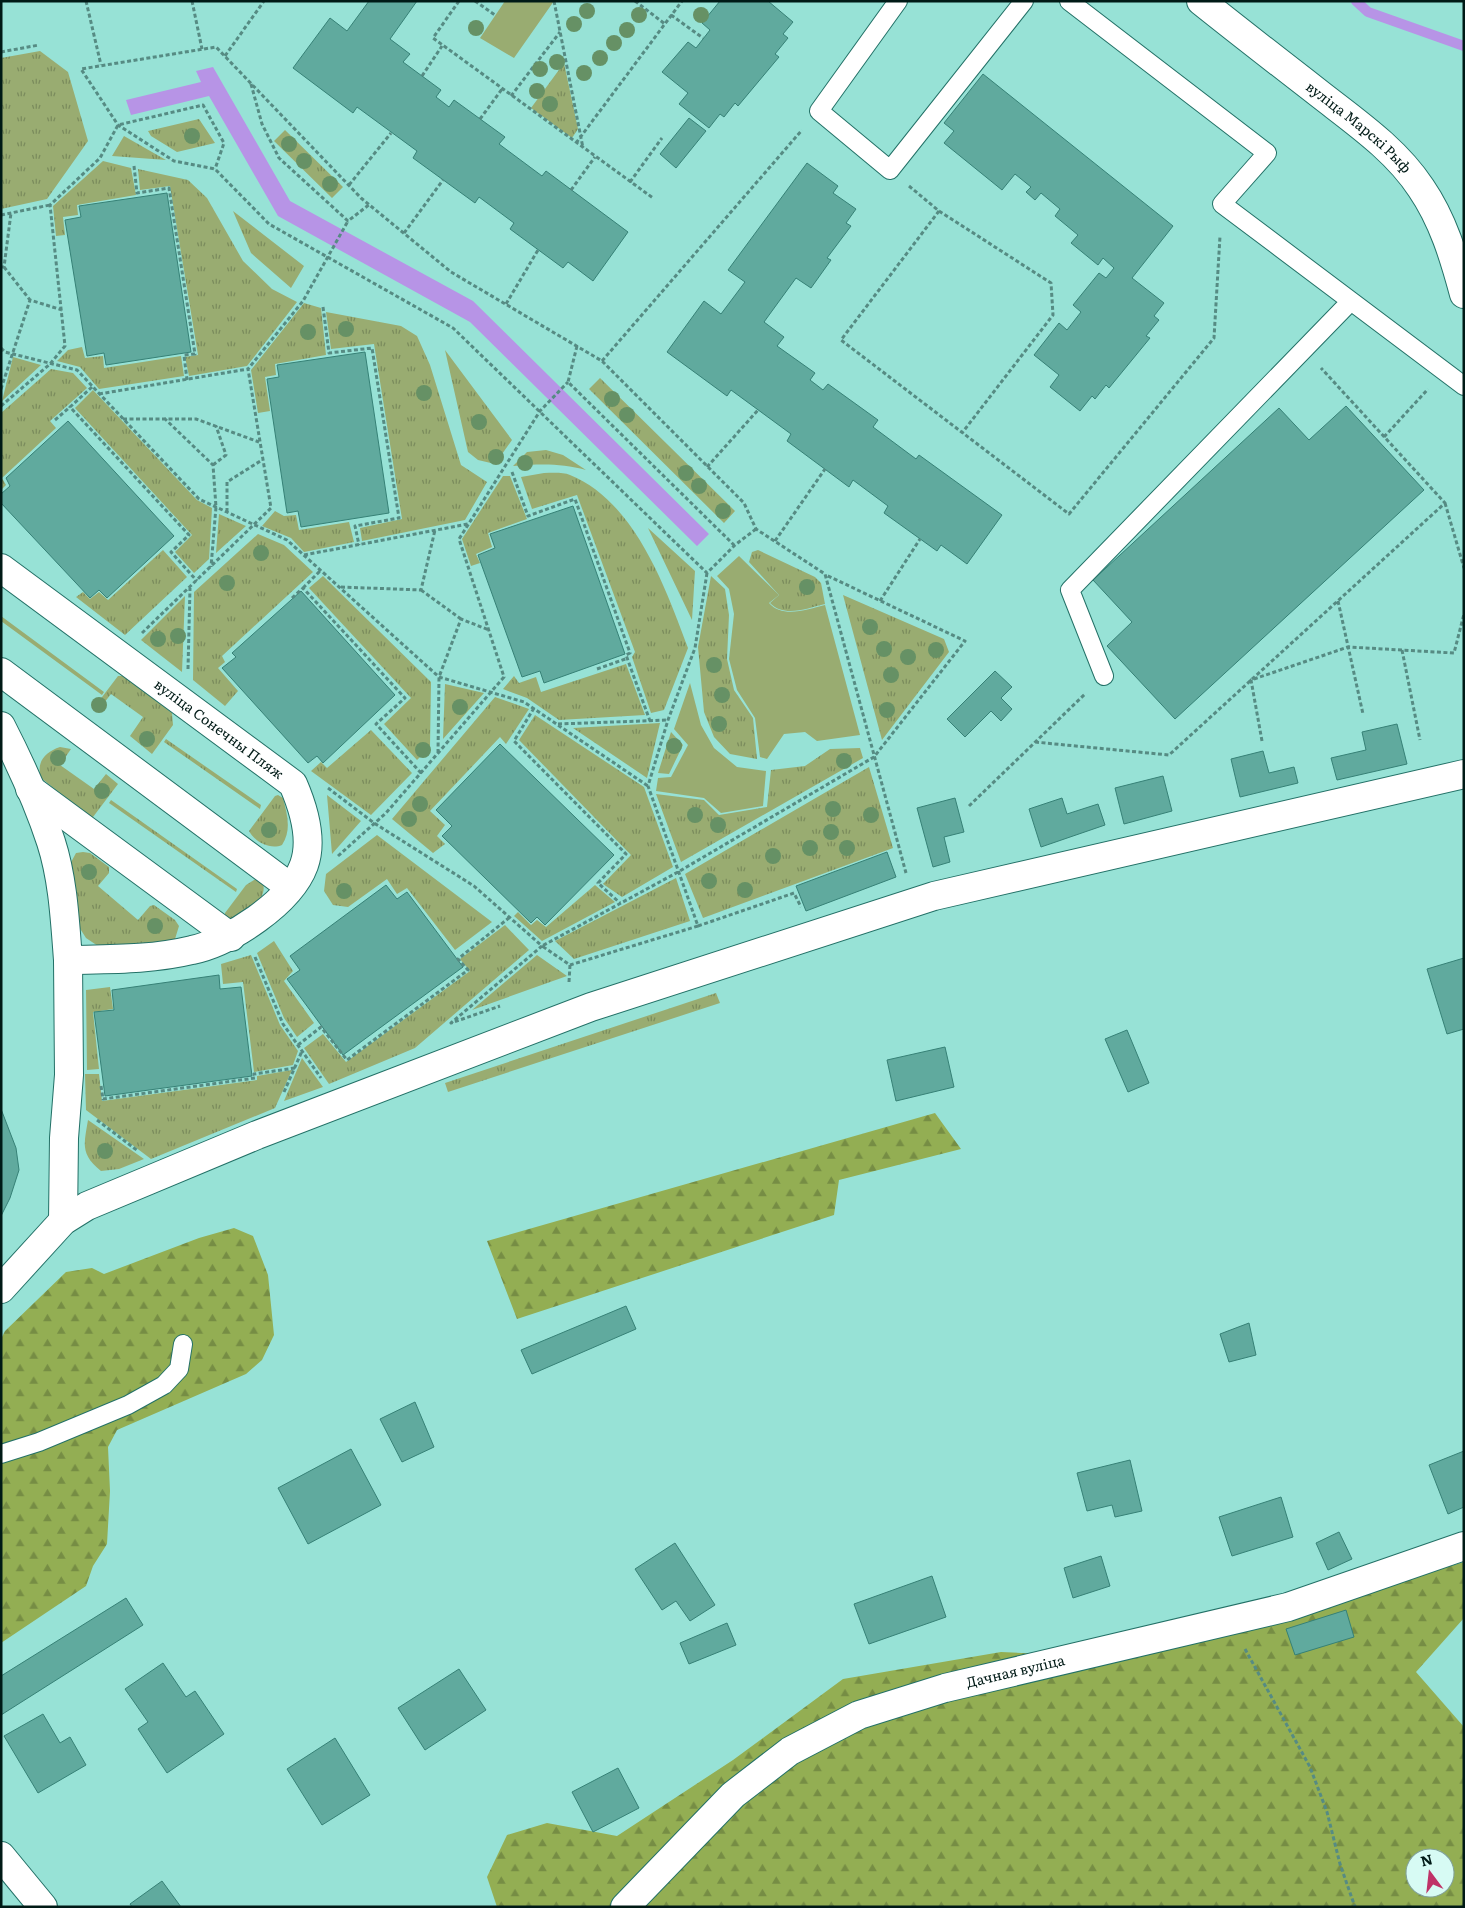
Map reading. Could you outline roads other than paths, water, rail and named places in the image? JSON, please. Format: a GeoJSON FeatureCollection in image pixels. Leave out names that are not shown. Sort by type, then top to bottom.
{"type":"FeatureCollection","features":[{"type":"Feature","properties":{"kind":"street","name":"вуліца Марскі Рыф"},"geometry":{"type":"LineString","coordinates":[[1201,1],[1367,131],[1399,160],[1421,188],[1440,222],[1453,255],[1464,294]]}},
{"type":"Feature","properties":{"kind":"street","name":"вуліца Сонечны Пляж"},"geometry":{"type":"LineString","coordinates":[[1,568],[293,784],[302,805],[306,825],[297,876]]}},
{"type":"Feature","properties":{"kind":"street"},"geometry":{"type":"LineString","coordinates":[[1,672],[297,876],[260,917],[242,944],[136,959],[68,960]]}},
{"type":"Feature","properties":{"kind":"street"},"geometry":{"type":"LineString","coordinates":[[1,726],[30,789],[51,843],[64,908],[68,960],[69,1075],[64,1138],[63,1221]]}},
{"type":"Feature","properties":{"kind":"street"},"geometry":{"type":"LineString","coordinates":[[1,1290],[63,1221],[87,1206],[257,1135],[591,1008],[916,902],[1464,774]]}},
{"type":"Feature","properties":{"kind":"street"},"geometry":{"type":"LineString","coordinates":[[30,789],[242,944]]}},
{"type":"Feature","properties":{"kind":"street","name":"Дачная вуліца"},"geometry":{"type":"LineString","coordinates":[[625,1907],[733,1795],[790,1751],[859,1715],[945,1688],[1288,1607],[1464,1546]]}},
{"type":"Feature","properties":{"kind":"street"},"geometry":{"type":"LineString","coordinates":[[1,1856],[43,1907]]}},
{"type":"Feature","properties":{"kind":"lane"},"geometry":{"type":"LineString","coordinates":[[898,1],[819,111],[890,170],[1024,1]]}},
{"type":"Feature","properties":{"kind":"lane"},"geometry":{"type":"LineString","coordinates":[[1069,1],[1267,153],[1222,204],[1464,386]]}},
{"type":"Feature","properties":{"kind":"lane"},"geometry":{"type":"LineString","coordinates":[[1104,676],[1070,590],[1350,301]]}},
{"type":"Feature","properties":{"kind":"lane"},"geometry":{"type":"LineString","coordinates":[[1,1454],[39,1442],[128,1405],[164,1385],[179,1369],[183,1344]]}},
{"type":"Feature","properties":{"kind":"waterway"},"geometry":{"type":"LineString","coordinates":[[1356,1],[1368,12],[1464,46]]}}]}
